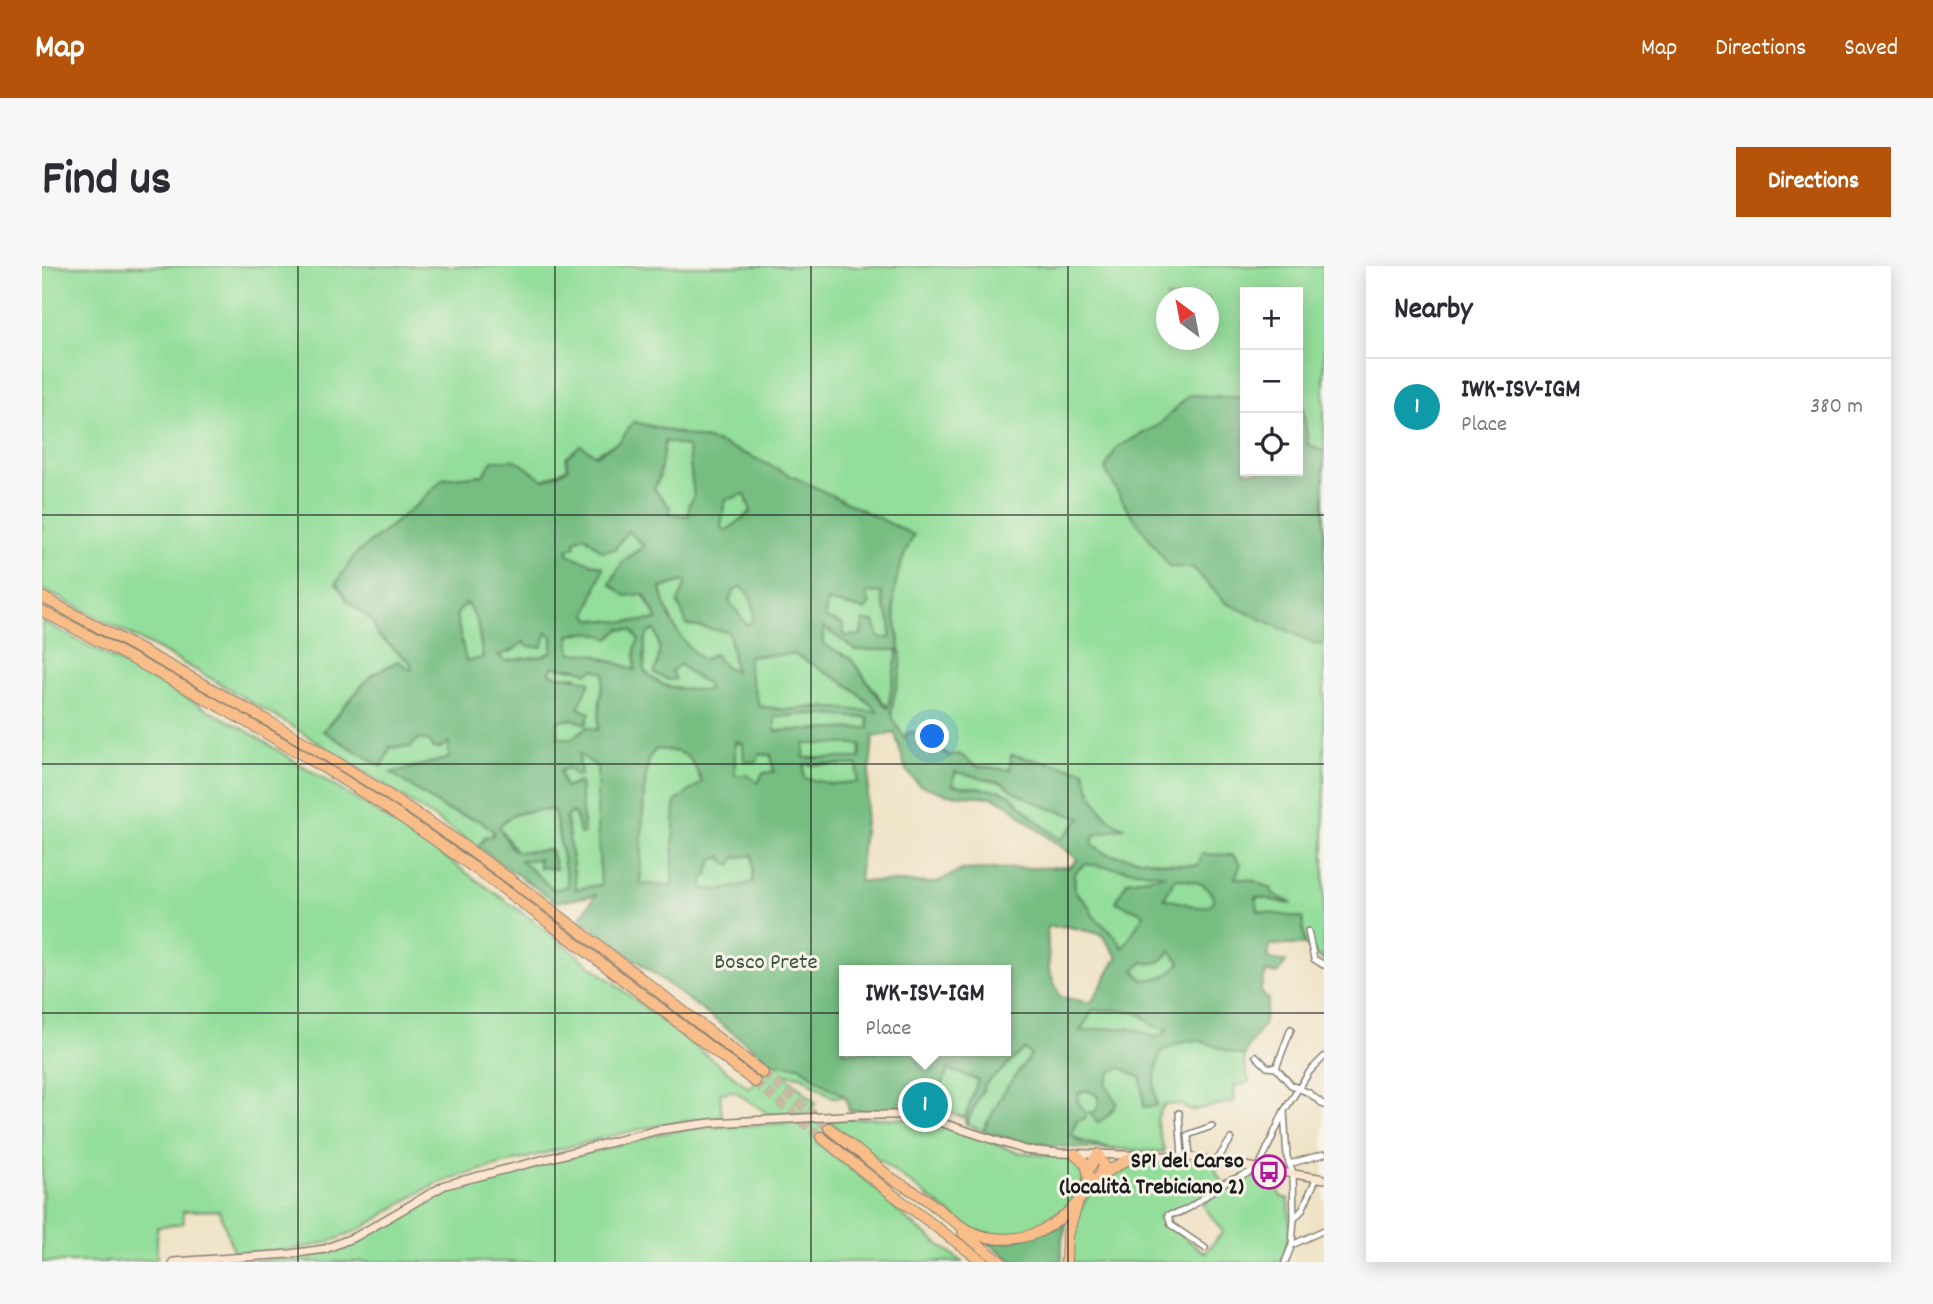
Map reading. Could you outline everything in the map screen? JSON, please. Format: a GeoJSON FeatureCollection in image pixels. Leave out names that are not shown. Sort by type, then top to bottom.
{"type":"FeatureCollection","features":[{"type":"Feature","properties":{"kind":"highway"},"geometry":{"type":"LineString","coordinates":[[42,597],[230,698],[385,792],[530,893],[763,1073]]}},
{"type":"Feature","properties":{"kind":"highway"},"geometry":{"type":"LineString","coordinates":[[42,611],[223,707],[379,803],[524,903],[755,1082]]}},
{"type":"Feature","properties":{"kind":"highway"},"geometry":{"type":"LineString","coordinates":[[829,1128],[1002,1262]]}},
{"type":"Feature","properties":{"kind":"highway"},"geometry":{"type":"LineString","coordinates":[[821,1137],[983,1262]]}},
{"type":"Feature","properties":{"kind":"highway"},"geometry":{"type":"LineString","coordinates":[[1075,1154],[1088,1170]]}},
{"type":"Feature","properties":{"kind":"highway"},"geometry":{"type":"LineString","coordinates":[[1066,1262],[1067,1236],[1072,1217],[1087,1183],[1088,1170],[1098,1154],[1104,1165],[1101,1175]]}},
{"type":"Feature","properties":{"kind":"highway"},"geometry":{"type":"LineString","coordinates":[[891,1178],[968,1231],[993,1238],[1010,1239],[1036,1233],[1059,1220],[1101,1175],[1136,1155]]}},
{"type":"Feature","properties":{"kind":"highway"},"geometry":{"type":"LineString","coordinates":[[884,1188],[971,1262]]}},
{"type":"Feature","properties":{"kind":"main road"},"geometry":{"type":"LineString","coordinates":[[173,1262],[325,1249],[357,1236],[445,1185],[658,1130],[692,1124],[861,1115],[918,1115],[1017,1148],[1075,1154],[1186,1156],[1321,1178]]}},
{"type":"Feature","properties":{"kind":"street"},"geometry":{"type":"LineString","coordinates":[[1308,931],[1314,959],[1324,965]]}},
{"type":"Feature","properties":{"kind":"street"},"geometry":{"type":"LineString","coordinates":[[1276,1068],[1291,1029]]}},
{"type":"Feature","properties":{"kind":"street"},"geometry":{"type":"LineString","coordinates":[[1256,1056],[1267,1067],[1276,1068],[1291,1085],[1322,1103],[1324,1092]]}},
{"type":"Feature","properties":{"kind":"street"},"geometry":{"type":"LineString","coordinates":[[1205,1248],[1171,1225],[1168,1215],[1181,1212],[1220,1185],[1252,1173],[1259,1167],[1284,1111],[1310,1071],[1324,1057]]}},
{"type":"Feature","properties":{"kind":"street"},"geometry":{"type":"LineString","coordinates":[[1284,1111],[1289,1164],[1293,1173],[1294,1219],[1292,1245],[1285,1262]]}},
{"type":"Feature","properties":{"kind":"street"},"geometry":{"type":"LineString","coordinates":[[1179,1113],[1186,1156]]}},
{"type":"Feature","properties":{"kind":"street"},"geometry":{"type":"LineString","coordinates":[[1186,1156],[1188,1135],[1212,1126]]}},
{"type":"Feature","properties":{"kind":"street"},"geometry":{"type":"LineString","coordinates":[[1217,1160],[1231,1139]]}},
{"type":"Feature","properties":{"kind":"street"},"geometry":{"type":"LineString","coordinates":[[1289,1164],[1324,1154]]}},
{"type":"Feature","properties":{"kind":"street"},"geometry":{"type":"LineString","coordinates":[[1294,1219],[1321,1178]]}},
{"type":"Feature","properties":{"kind":"street"},"geometry":{"type":"LineString","coordinates":[[1292,1245],[1324,1230]]}},
{"type":"Feature","properties":{"kind":"green space"},"geometry":{"type":"Polygon","coordinates":[[[42,266],[1324,266],[1324,452],[1308,445],[1303,408],[1303,287],[1240,287],[1240,399],[1159,425],[1193,568],[1226,603],[1324,640],[1324,961],[1305,945],[1302,918],[1258,911],[1256,896],[1289,904],[1252,880],[1235,878],[1235,875],[1198,866],[1106,854],[1092,844],[1094,835],[1123,827],[1102,811],[1083,770],[1012,755],[1011,770],[976,766],[959,754],[948,756],[922,731],[905,739],[892,715],[901,657],[893,596],[898,573],[913,535],[719,443],[634,422],[620,441],[544,480],[483,475],[443,479],[420,502],[355,555],[336,583],[347,600],[372,621],[378,636],[412,664],[411,670],[398,661],[371,675],[323,731],[382,766],[390,747],[399,748],[418,739],[449,741],[450,758],[392,773],[446,810],[481,821],[494,831],[492,837],[486,836],[478,847],[339,755],[175,658],[42,589],[42,266]]]}},
{"type":"Feature","properties":{"kind":"green space"},"geometry":{"type":"Polygon","coordinates":[[[1189,395],[1240,398],[1240,476],[1303,476],[1303,408],[1308,445],[1324,452],[1324,644],[1316,644],[1226,603],[1193,568],[1170,567],[1126,507],[1105,469],[1117,447],[1159,425],[1189,395]]]}},
{"type":"Feature","properties":{"kind":"green space","name":"Bosco Prete"},"geometry":{"type":"Polygon","coordinates":[[[633,422],[719,443],[914,535],[904,555],[894,596],[901,659],[892,714],[895,724],[905,738],[907,733],[922,731],[948,756],[959,754],[976,766],[1010,770],[1011,755],[1084,770],[1089,787],[1102,812],[1124,827],[1094,835],[1092,844],[1106,854],[1181,865],[1198,865],[1202,854],[1233,855],[1241,864],[1235,878],[1252,880],[1271,888],[1273,894],[1293,904],[1256,897],[1258,911],[1302,918],[1305,945],[1270,945],[1268,959],[1286,962],[1278,974],[1266,972],[1260,992],[1268,999],[1263,1025],[1245,1056],[1196,1041],[1187,1041],[1161,1052],[1155,1078],[1157,1105],[1144,1107],[1141,1078],[1122,1068],[1111,1071],[1106,1083],[1117,1103],[1109,1115],[1097,1122],[1089,1112],[1095,1112],[1098,1107],[1098,1097],[1089,1091],[1079,1093],[1077,1100],[1086,1118],[1077,1121],[1072,1134],[1077,1141],[1116,1149],[1032,1143],[983,1131],[1005,1090],[1031,1055],[1024,1049],[986,1083],[966,1124],[965,1118],[978,1080],[948,1069],[934,1107],[947,1112],[944,1118],[907,1109],[908,1105],[922,1099],[922,1094],[907,1094],[896,1108],[891,1110],[849,1111],[846,1097],[800,1066],[774,1064],[580,918],[596,895],[557,902],[553,900],[478,847],[486,836],[492,836],[494,832],[481,821],[446,810],[391,773],[449,758],[449,742],[439,749],[433,748],[429,741],[418,739],[411,747],[390,747],[382,767],[323,731],[371,676],[398,661],[411,670],[412,664],[378,635],[372,621],[347,600],[336,583],[355,555],[420,502],[443,479],[483,475],[493,460],[516,460],[544,480],[568,469],[566,457],[581,445],[596,455],[620,441],[633,422]],[[665,441],[659,478],[654,489],[670,507],[669,514],[689,516],[689,504],[694,497],[688,447],[665,441]],[[745,494],[725,500],[721,527],[726,531],[751,512],[745,494]],[[628,531],[615,549],[602,551],[585,536],[575,540],[576,546],[567,550],[570,556],[603,567],[587,614],[590,619],[623,622],[658,620],[644,594],[626,596],[610,584],[623,561],[644,546],[628,531]],[[684,581],[661,588],[667,609],[681,637],[703,660],[714,654],[724,666],[735,671],[729,632],[687,625],[678,603],[686,583],[684,581]],[[741,586],[734,591],[729,601],[747,625],[752,622],[754,612],[748,593],[741,586]],[[867,592],[870,603],[865,610],[827,601],[825,618],[843,624],[844,636],[861,635],[863,621],[874,622],[879,638],[890,638],[890,624],[882,593],[867,592]],[[466,603],[456,615],[466,661],[483,658],[477,620],[466,603]],[[823,627],[823,644],[850,658],[888,708],[898,650],[856,650],[823,627]],[[620,629],[609,639],[594,633],[569,635],[571,653],[592,654],[635,670],[635,648],[639,640],[632,630],[620,629]],[[655,630],[649,632],[645,640],[644,670],[665,686],[709,690],[706,683],[680,664],[671,671],[676,679],[668,680],[654,673],[659,652],[655,630]],[[547,632],[542,647],[526,646],[524,642],[510,652],[498,655],[505,661],[544,656],[552,651],[552,637],[547,632]],[[794,654],[749,656],[748,668],[759,706],[784,710],[819,707],[879,712],[851,687],[794,654]],[[553,666],[549,673],[590,682],[578,708],[590,713],[586,724],[573,719],[558,721],[558,737],[571,739],[587,727],[598,730],[605,673],[595,669],[587,673],[579,669],[553,666]],[[810,714],[775,717],[775,731],[869,728],[868,718],[810,714]],[[895,733],[873,737],[859,881],[935,883],[962,870],[1070,867],[1078,859],[1007,804],[993,797],[946,794],[919,785],[906,770],[895,733]],[[735,741],[735,775],[747,775],[758,783],[763,773],[774,772],[771,755],[759,754],[757,762],[744,761],[743,744],[735,741]],[[804,744],[804,758],[860,758],[861,744],[804,744]],[[656,749],[649,757],[644,791],[640,884],[672,886],[675,802],[702,782],[691,760],[674,751],[656,749]],[[579,754],[581,775],[576,776],[568,768],[560,771],[565,788],[580,782],[584,834],[580,834],[576,816],[572,812],[566,817],[576,889],[601,885],[597,767],[579,754]],[[804,764],[804,778],[831,784],[857,782],[858,765],[804,764]],[[955,772],[953,785],[1002,791],[1061,840],[1081,818],[1046,807],[1013,791],[1004,783],[955,772]],[[554,810],[516,814],[503,821],[499,827],[517,852],[551,850],[556,869],[539,867],[539,859],[520,860],[554,890],[568,886],[554,810]],[[753,855],[735,858],[731,865],[723,861],[722,856],[713,860],[708,870],[709,875],[703,878],[703,889],[724,890],[753,882],[753,855]],[[1085,864],[1074,873],[1075,891],[1089,906],[1093,916],[1115,936],[1123,948],[1144,914],[1116,902],[1127,881],[1166,875],[1085,864]],[[1175,878],[1164,898],[1197,907],[1208,906],[1214,901],[1212,894],[1205,886],[1194,881],[1175,878]],[[1065,926],[1047,927],[1049,970],[1060,997],[1091,1003],[1118,957],[1101,934],[1065,926]],[[1170,950],[1159,962],[1143,962],[1134,970],[1143,980],[1169,974],[1180,962],[1170,950]],[[1093,1010],[1080,1031],[1127,1028],[1145,1032],[1152,1037],[1161,1036],[1168,1030],[1151,1025],[1140,1014],[1133,1012],[1093,1010]]]}},
{"type":"Feature","properties":{"kind":"green space"},"geometry":{"type":"Polygon","coordinates":[[[665,441],[688,447],[694,497],[689,504],[689,516],[669,514],[670,507],[654,489],[659,478],[665,441]]]}},
{"type":"Feature","properties":{"kind":"green space"},"geometry":{"type":"Polygon","coordinates":[[[745,494],[751,511],[727,531],[721,527],[725,500],[745,494]]]}},
{"type":"Feature","properties":{"kind":"green space"},"geometry":{"type":"Polygon","coordinates":[[[627,530],[644,546],[623,561],[658,620],[623,622],[589,619],[587,614],[603,567],[569,556],[567,551],[575,540],[585,536],[602,551],[627,530]]]}},
{"type":"Feature","properties":{"kind":"green space"},"geometry":{"type":"Polygon","coordinates":[[[684,580],[686,583],[678,603],[729,632],[735,671],[724,666],[714,654],[703,661],[675,628],[661,588],[684,580]]]}},
{"type":"Feature","properties":{"kind":"green space"},"geometry":{"type":"Polygon","coordinates":[[[741,585],[748,593],[753,607],[752,622],[746,625],[729,601],[741,585]]]}},
{"type":"Feature","properties":{"kind":"green space"},"geometry":{"type":"Polygon","coordinates":[[[867,592],[882,592],[883,603],[891,623],[891,638],[879,638],[874,622],[864,622],[861,635],[843,636],[825,618],[826,601],[867,598],[867,592]]]}},
{"type":"Feature","properties":{"kind":"green space"},"geometry":{"type":"Polygon","coordinates":[[[466,603],[477,620],[483,659],[466,662],[456,615],[466,603]]]}},
{"type":"Feature","properties":{"kind":"green space"},"geometry":{"type":"Polygon","coordinates":[[[42,621],[244,729],[419,839],[523,913],[749,1088],[772,1063],[800,1066],[846,1097],[832,1097],[801,1076],[784,1074],[816,1103],[808,1113],[770,1115],[734,1091],[720,1093],[722,1117],[633,1131],[464,1175],[427,1188],[349,1235],[317,1245],[234,1253],[219,1210],[183,1211],[184,1223],[157,1227],[157,1259],[42,1262],[42,621]]]}},
{"type":"Feature","properties":{"kind":"green space"},"geometry":{"type":"Polygon","coordinates":[[[823,626],[856,650],[898,650],[888,708],[850,658],[823,644],[823,626]]]}},
{"type":"Feature","properties":{"kind":"green space"},"geometry":{"type":"Polygon","coordinates":[[[632,630],[639,640],[635,648],[636,670],[592,654],[571,654],[569,635],[632,630]]]}},
{"type":"Feature","properties":{"kind":"green space"},"geometry":{"type":"Polygon","coordinates":[[[655,630],[659,643],[659,662],[675,678],[671,671],[680,664],[693,676],[707,683],[709,691],[665,685],[644,670],[645,640],[649,632],[655,630]]]}},
{"type":"Feature","properties":{"kind":"green space"},"geometry":{"type":"Polygon","coordinates":[[[546,632],[553,637],[553,651],[544,656],[505,661],[497,654],[510,652],[524,641],[531,647],[538,645],[546,632]]]}},
{"type":"Feature","properties":{"kind":"green space"},"geometry":{"type":"Polygon","coordinates":[[[794,654],[851,687],[880,713],[819,707],[784,710],[759,706],[748,668],[749,656],[794,654]]]}},
{"type":"Feature","properties":{"kind":"green space"},"geometry":{"type":"Polygon","coordinates":[[[552,666],[592,669],[605,673],[598,730],[571,739],[558,737],[557,721],[573,719],[586,723],[578,709],[577,676],[556,676],[548,673],[552,666]]]}},
{"type":"Feature","properties":{"kind":"green space"},"geometry":{"type":"Polygon","coordinates":[[[810,714],[868,718],[869,728],[775,731],[774,717],[810,714]]]}},
{"type":"Feature","properties":{"kind":"green space"},"geometry":{"type":"Polygon","coordinates":[[[735,741],[759,754],[771,755],[774,772],[759,783],[735,775],[735,741]]]}},
{"type":"Feature","properties":{"kind":"green space"},"geometry":{"type":"Polygon","coordinates":[[[804,744],[861,744],[860,758],[804,758],[804,744]]]}},
{"type":"Feature","properties":{"kind":"green space"},"geometry":{"type":"Polygon","coordinates":[[[656,749],[675,751],[686,756],[694,765],[702,783],[675,802],[672,886],[640,884],[644,791],[649,757],[656,749]]]}},
{"type":"Feature","properties":{"kind":"green space"},"geometry":{"type":"Polygon","coordinates":[[[579,754],[597,766],[601,885],[576,889],[566,817],[572,812],[576,816],[580,834],[579,782],[564,788],[560,771],[568,767],[579,754]]]}},
{"type":"Feature","properties":{"kind":"green space"},"geometry":{"type":"Polygon","coordinates":[[[804,764],[858,765],[857,782],[831,784],[803,778],[804,764]]]}},
{"type":"Feature","properties":{"kind":"green space"},"geometry":{"type":"Polygon","coordinates":[[[955,771],[1004,783],[1013,791],[1046,807],[1081,818],[1061,840],[1010,795],[1002,791],[953,785],[955,771]]]}},
{"type":"Feature","properties":{"kind":"green space"},"geometry":{"type":"Polygon","coordinates":[[[554,810],[568,886],[554,890],[520,860],[539,859],[556,869],[551,850],[517,852],[499,827],[516,814],[554,810]]]}},
{"type":"Feature","properties":{"kind":"green space"},"geometry":{"type":"Polygon","coordinates":[[[753,854],[754,882],[724,890],[703,889],[703,878],[713,860],[753,854]]]}},
{"type":"Feature","properties":{"kind":"green space"},"geometry":{"type":"Polygon","coordinates":[[[1085,863],[1170,875],[1127,881],[1144,914],[1123,949],[1115,936],[1093,916],[1089,906],[1075,891],[1074,873],[1085,863]]]}},
{"type":"Feature","properties":{"kind":"green space"},"geometry":{"type":"Polygon","coordinates":[[[1175,878],[1194,881],[1204,886],[1212,894],[1214,901],[1208,907],[1197,907],[1163,898],[1175,878]]]}},
{"type":"Feature","properties":{"kind":"green space"},"geometry":{"type":"Polygon","coordinates":[[[1170,950],[1180,962],[1169,974],[1143,980],[1134,969],[1143,962],[1170,950]]]}},
{"type":"Feature","properties":{"kind":"green space"},"geometry":{"type":"Polygon","coordinates":[[[1093,1010],[1134,1010],[1168,1029],[1161,1036],[1152,1037],[1145,1032],[1127,1028],[1080,1031],[1093,1010]]]}},
{"type":"Feature","properties":{"kind":"green space"},"geometry":{"type":"Polygon","coordinates":[[[1192,1040],[1206,1042],[1245,1056],[1249,1082],[1234,1086],[1235,1101],[1190,1111],[1179,1104],[1165,1105],[1157,1122],[1164,1152],[1101,1146],[1071,1134],[1077,1121],[1086,1114],[1077,1100],[1079,1093],[1089,1091],[1098,1097],[1098,1108],[1095,1112],[1089,1112],[1097,1122],[1111,1071],[1122,1068],[1141,1078],[1144,1106],[1157,1105],[1155,1078],[1161,1052],[1192,1040]]]}},
{"type":"Feature","properties":{"kind":"green space"},"geometry":{"type":"Polygon","coordinates":[[[1024,1049],[1031,1055],[1005,1090],[983,1131],[966,1124],[986,1083],[1024,1049]]]}},
{"type":"Feature","properties":{"kind":"green space"},"geometry":{"type":"Polygon","coordinates":[[[947,1069],[978,1080],[965,1118],[934,1107],[947,1069]]]}},
{"type":"Feature","properties":{"kind":"green space"},"geometry":{"type":"Polygon","coordinates":[[[871,1118],[925,1119],[1016,1152],[1072,1158],[1083,1168],[1083,1181],[1070,1204],[1048,1222],[1021,1233],[985,1233],[971,1229],[832,1124],[817,1142],[881,1193],[906,1219],[962,1262],[240,1262],[322,1254],[343,1248],[446,1190],[651,1136],[684,1129],[871,1118]]]}},
{"type":"Feature","properties":{"kind":"green space"},"geometry":{"type":"Polygon","coordinates":[[[1136,1160],[1181,1160],[1218,1165],[1216,1173],[1222,1180],[1194,1202],[1159,1217],[1205,1253],[1223,1232],[1203,1205],[1219,1190],[1258,1173],[1261,1179],[1278,1189],[1281,1197],[1289,1199],[1290,1231],[1281,1262],[1070,1262],[1078,1215],[1089,1194],[1106,1176],[1136,1160]]]}},
{"type":"Feature","properties":{"kind":"green space"},"geometry":{"type":"Polygon","coordinates":[[[1065,1219],[1067,1221],[1062,1240],[1062,1262],[1014,1262],[987,1242],[1010,1242],[1065,1219]]]}},
{"type":"Feature","properties":{"kind":"tunnel"},"geometry":{"type":"LineString","coordinates":[[763,1073],[829,1128]]}},
{"type":"Feature","properties":{"kind":"tunnel"},"geometry":{"type":"LineString","coordinates":[[755,1082],[821,1137]]}},
{"type":"Feature","properties":{"kind":"place","name":"IWK-ISV-IGM"},"geometry":{"type":"Point","coordinates":[925,1105]}},
{"type":"Feature","properties":{"kind":"place","name":"SP1 del Carso (località Trebiciano 2)"},"geometry":{"type":"Point","coordinates":[1269,1172]}}]}
